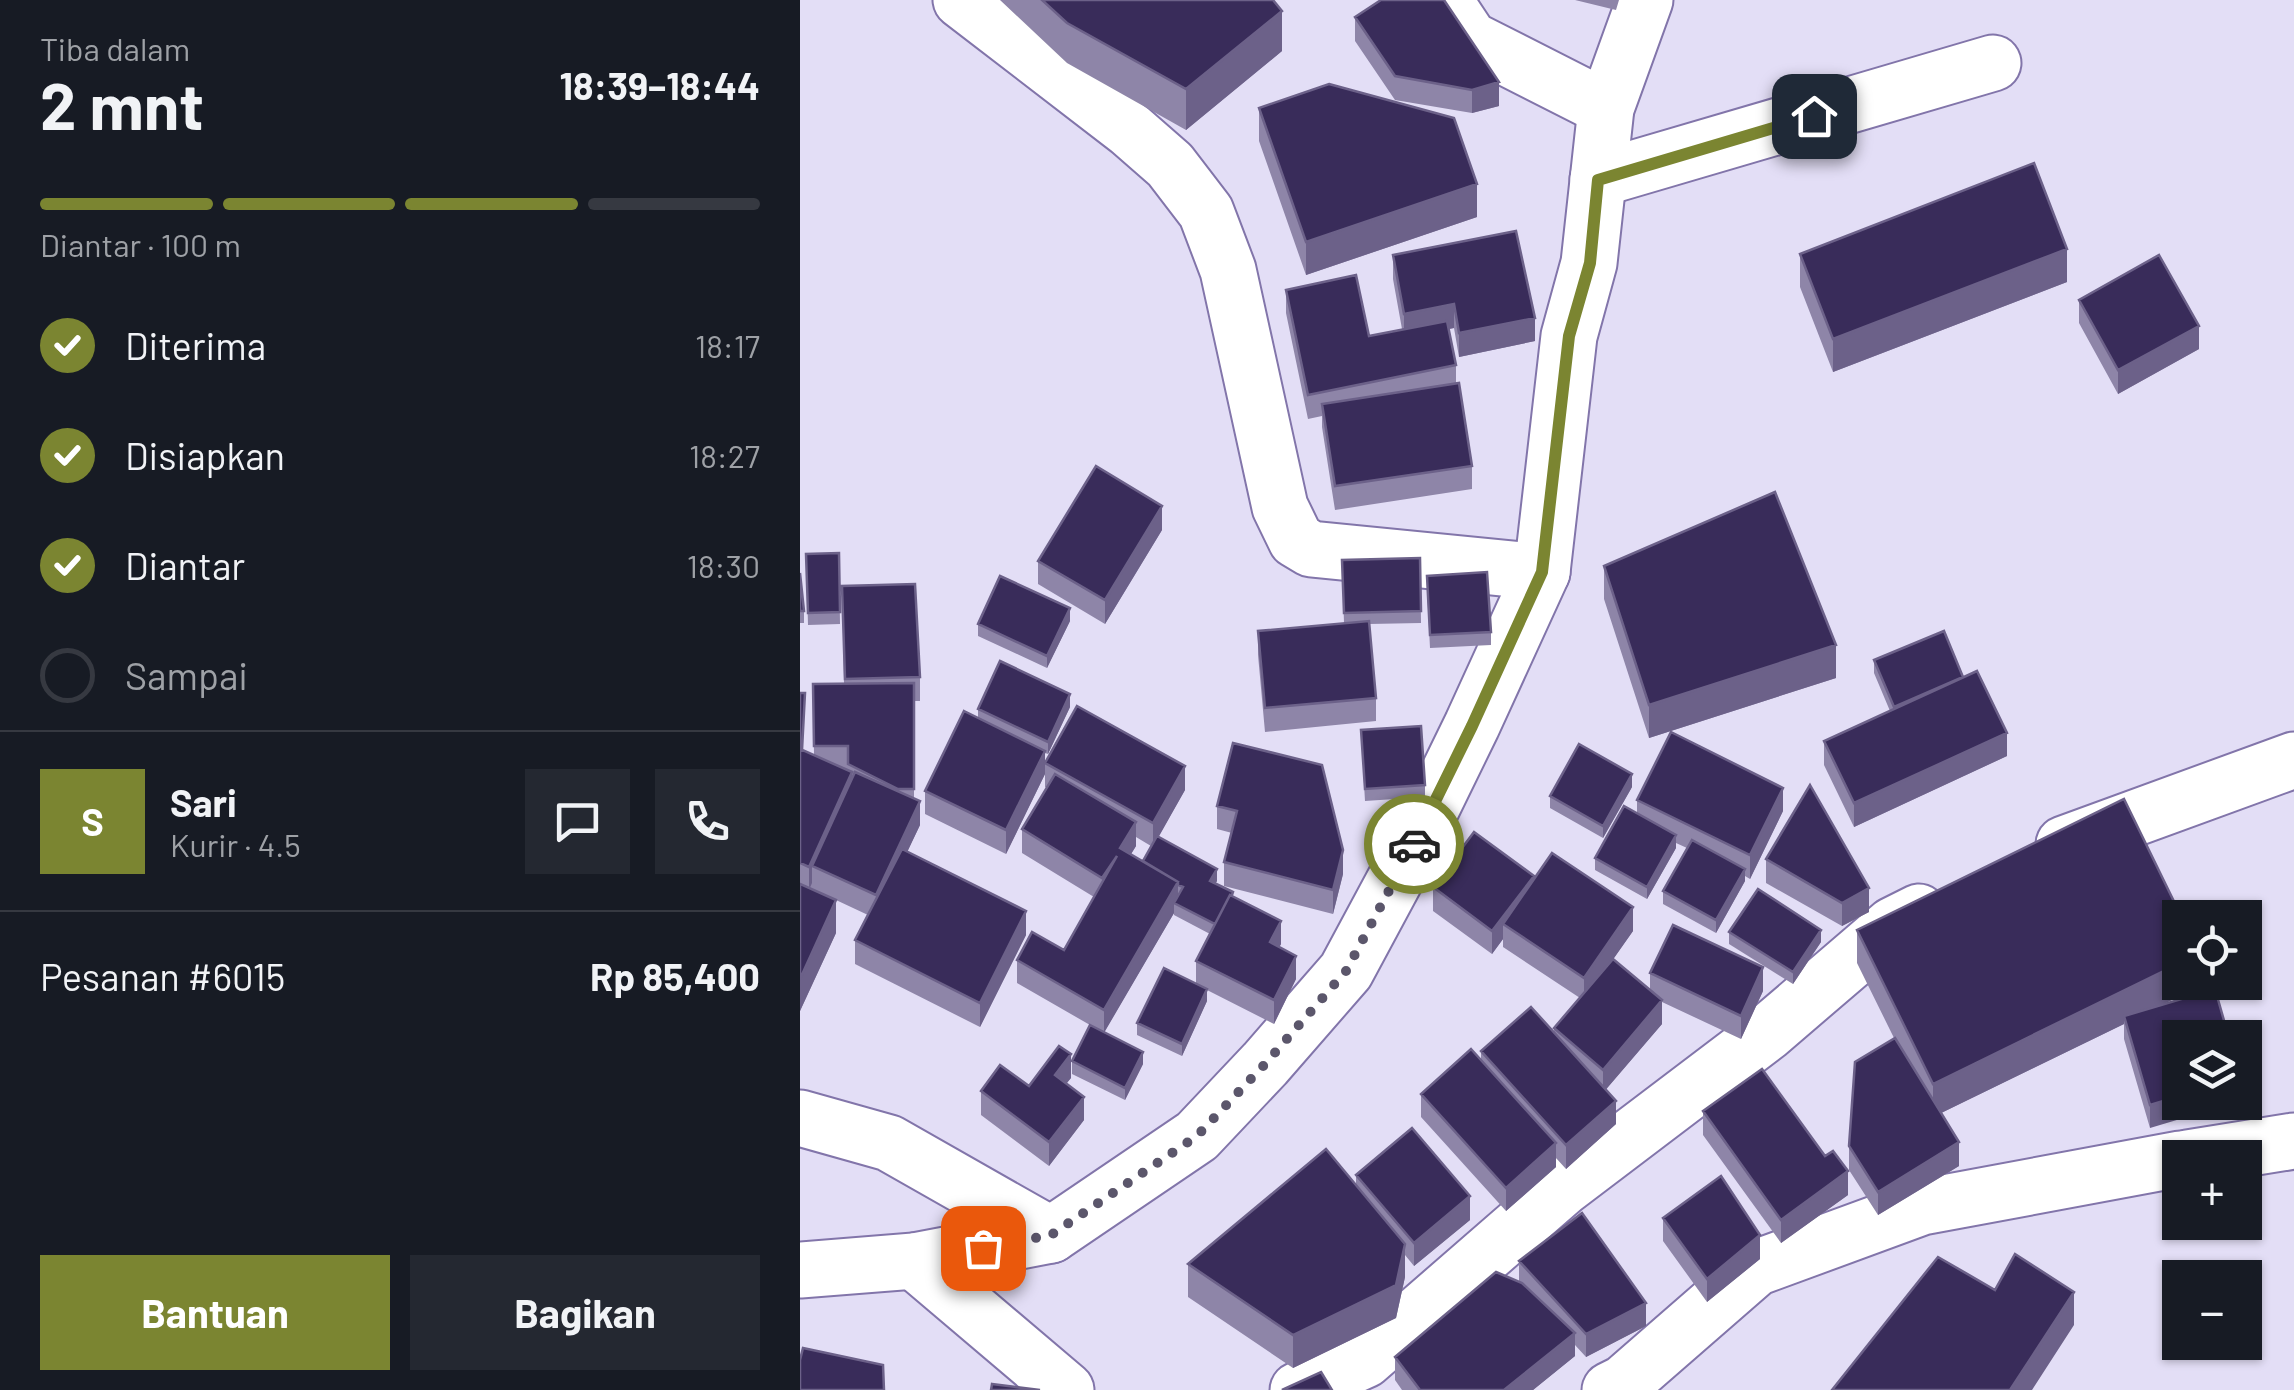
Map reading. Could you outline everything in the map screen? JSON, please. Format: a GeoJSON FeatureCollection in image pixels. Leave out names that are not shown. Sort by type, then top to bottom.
{"type":"FeatureCollection","features":[{"type":"Feature","properties":{"kind":"main road"},"geometry":{"type":"LineString","coordinates":[[962,0],[1130,130],[1170,165],[1206,212],[1228,270],[1280,507],[1296,540],[1311,549],[1542,572]]}},
{"type":"Feature","properties":{"kind":"main road"},"geometry":{"type":"LineString","coordinates":[[1444,0],[1470,38],[1606,108]]}},
{"type":"Feature","properties":{"kind":"main road"},"geometry":{"type":"LineString","coordinates":[[800,1270],[914,1261],[1051,1235],[1197,1136],[1346,971],[1472,726],[1542,572],[1569,336],[1590,263],[1606,108],[1644,0]]}},
{"type":"Feature","properties":{"kind":"main road"},"geometry":{"type":"LineString","coordinates":[[1598,180],[1993,64]]}},
{"type":"Feature","properties":{"kind":"main road"},"geometry":{"type":"LineString","coordinates":[[2023,859],[2294,760]]}},
{"type":"Feature","properties":{"kind":"main road"},"geometry":{"type":"LineString","coordinates":[[1298,1390],[1365,1360],[1564,1188],[1768,1033],[1893,925],[1958,892]]}},
{"type":"Feature","properties":{"kind":"main road"},"geometry":{"type":"LineString","coordinates":[[800,1118],[888,1143],[1051,1235]]}},
{"type":"Feature","properties":{"kind":"main road"},"geometry":{"type":"LineString","coordinates":[[2262,1145],[2294,1140]]}},
{"type":"Feature","properties":{"kind":"main road"},"geometry":{"type":"LineString","coordinates":[[1619,1388],[1756,1268],[1922,1207],[2162,1162]]}},
{"type":"Feature","properties":{"kind":"main road"},"geometry":{"type":"LineString","coordinates":[[914,1261],[1066,1390]]}},
{"type":"Feature","properties":{"kind":"building"},"geometry":{"type":"Polygon","coordinates":[[[1042,0],[1273,0],[1282,11],[1186,89],[1067,23],[1042,0]]]}},
{"type":"Feature","properties":{"kind":"building"},"geometry":{"type":"Polygon","coordinates":[[[1381,0],[1444,0],[1499,82],[1472,90],[1395,76],[1355,17],[1381,0]]]}},
{"type":"Feature","properties":{"kind":"building"},"geometry":{"type":"Polygon","coordinates":[[[1329,84],[1454,118],[1477,184],[1306,242],[1259,108],[1329,84]]]}},
{"type":"Feature","properties":{"kind":"building"},"geometry":{"type":"Polygon","coordinates":[[[2034,163],[2067,249],[1833,339],[1800,254],[2034,163]]]}},
{"type":"Feature","properties":{"kind":"building"},"geometry":{"type":"Polygon","coordinates":[[[1516,231],[1535,318],[1459,333],[1454,304],[1404,314],[1393,255],[1516,231]]]}},
{"type":"Feature","properties":{"kind":"building"},"geometry":{"type":"Polygon","coordinates":[[[2159,255],[2199,326],[2118,370],[2079,300],[2159,255]]]}},
{"type":"Feature","properties":{"kind":"building"},"geometry":{"type":"Polygon","coordinates":[[[1356,275],[1369,336],[1447,321],[1456,365],[1308,395],[1286,290],[1356,275]]]}},
{"type":"Feature","properties":{"kind":"building"},"geometry":{"type":"Polygon","coordinates":[[[1459,383],[1472,466],[1335,486],[1322,404],[1459,383]]]}},
{"type":"Feature","properties":{"kind":"building"},"geometry":{"type":"Polygon","coordinates":[[[1096,466],[1162,506],[1105,600],[1038,561],[1096,466]]]}},
{"type":"Feature","properties":{"kind":"building"},"geometry":{"type":"Polygon","coordinates":[[[1775,492],[1836,645],[1649,705],[1604,566],[1775,492]]]}},
{"type":"Feature","properties":{"kind":"building"},"geometry":{"type":"Polygon","coordinates":[[[839,553],[840,612],[808,613],[806,554],[839,553]]]}},
{"type":"Feature","properties":{"kind":"building"},"geometry":{"type":"Polygon","coordinates":[[[1420,558],[1421,611],[1344,613],[1342,560],[1420,558]]]}},
{"type":"Feature","properties":{"kind":"building"},"geometry":{"type":"Polygon","coordinates":[[[1487,572],[1491,632],[1430,635],[1427,576],[1487,572]]]}},
{"type":"Feature","properties":{"kind":"building"},"geometry":{"type":"Polygon","coordinates":[[[800,573],[804,611],[800,611],[800,573]]]}},
{"type":"Feature","properties":{"kind":"building"},"geometry":{"type":"Polygon","coordinates":[[[1000,576],[1070,608],[1047,656],[978,624],[1000,576]]]}},
{"type":"Feature","properties":{"kind":"building"},"geometry":{"type":"Polygon","coordinates":[[[915,584],[920,677],[845,679],[842,586],[915,584]]]}},
{"type":"Feature","properties":{"kind":"building"},"geometry":{"type":"Polygon","coordinates":[[[1369,621],[1376,698],[1265,708],[1258,631],[1369,621]]]}},
{"type":"Feature","properties":{"kind":"building"},"geometry":{"type":"Polygon","coordinates":[[[1944,631],[1963,677],[1894,707],[1874,660],[1944,631]]]}},
{"type":"Feature","properties":{"kind":"building"},"geometry":{"type":"Polygon","coordinates":[[[1000,661],[1070,694],[1048,742],[978,709],[1000,661]]]}},
{"type":"Feature","properties":{"kind":"building"},"geometry":{"type":"Polygon","coordinates":[[[1977,671],[2007,733],[1854,803],[1824,741],[1977,671]]]}},
{"type":"Feature","properties":{"kind":"building"},"geometry":{"type":"Polygon","coordinates":[[[914,683],[914,789],[898,789],[848,764],[848,746],[814,746],[813,684],[914,683]]]}},
{"type":"Feature","properties":{"kind":"building"},"geometry":{"type":"Polygon","coordinates":[[[800,693],[805,693],[802,750],[800,749],[800,693]]]}},
{"type":"Feature","properties":{"kind":"building"},"geometry":{"type":"Polygon","coordinates":[[[1077,706],[1185,766],[1153,823],[1045,763],[1077,706]]]}},
{"type":"Feature","properties":{"kind":"building"},"geometry":{"type":"Polygon","coordinates":[[[964,711],[1045,751],[1006,830],[925,791],[964,711]]]}},
{"type":"Feature","properties":{"kind":"building"},"geometry":{"type":"Polygon","coordinates":[[[1421,726],[1425,785],[1365,789],[1361,730],[1421,726]]]}},
{"type":"Feature","properties":{"kind":"building"},"geometry":{"type":"Polygon","coordinates":[[[1671,732],[1783,788],[1750,855],[1637,800],[1671,732]]]}},
{"type":"Feature","properties":{"kind":"building"},"geometry":{"type":"Polygon","coordinates":[[[1233,743],[1322,765],[1343,850],[1333,890],[1224,862],[1237,811],[1217,806],[1233,743]]]}},
{"type":"Feature","properties":{"kind":"building"},"geometry":{"type":"Polygon","coordinates":[[[1579,744],[1632,774],[1603,826],[1550,796],[1579,744]]]}},
{"type":"Feature","properties":{"kind":"building"},"geometry":{"type":"Polygon","coordinates":[[[800,749],[852,772],[809,867],[800,863],[800,749]]]}},
{"type":"Feature","properties":{"kind":"building"},"geometry":{"type":"Polygon","coordinates":[[[855,772],[920,801],[876,895],[812,866],[855,772]]]}},
{"type":"Feature","properties":{"kind":"building"},"geometry":{"type":"Polygon","coordinates":[[[1055,774],[1136,822],[1120,848],[1178,882],[1104,1010],[1017,960],[1032,932],[1064,950],[1117,856],[1102,878],[1022,829],[1055,774]]]}},
{"type":"Feature","properties":{"kind":"building"},"geometry":{"type":"Polygon","coordinates":[[[1810,785],[1869,888],[1842,903],[1766,859],[1810,785]]]}},
{"type":"Feature","properties":{"kind":"building"},"geometry":{"type":"Polygon","coordinates":[[[2124,799],[2173,900],[2162,900],[2162,972],[1933,1084],[1857,930],[2124,799]]]}},
{"type":"Feature","properties":{"kind":"building"},"geometry":{"type":"Polygon","coordinates":[[[1624,806],[1676,835],[1647,887],[1595,858],[1624,806]]]}},
{"type":"Feature","properties":{"kind":"building"},"geometry":{"type":"Polygon","coordinates":[[[1474,832],[1534,876],[1492,931],[1433,887],[1474,832]]]}},
{"type":"Feature","properties":{"kind":"building"},"geometry":{"type":"Polygon","coordinates":[[[1157,836],[1217,869],[1210,881],[1233,892],[1215,924],[1174,903],[1183,887],[1143,861],[1157,836]]]}},
{"type":"Feature","properties":{"kind":"building"},"geometry":{"type":"Polygon","coordinates":[[[1692,840],[1745,869],[1716,920],[1663,891],[1692,840]]]}},
{"type":"Feature","properties":{"kind":"building"},"geometry":{"type":"Polygon","coordinates":[[[902,849],[1026,911],[980,1003],[855,940],[902,849]]]}},
{"type":"Feature","properties":{"kind":"building"},"geometry":{"type":"Polygon","coordinates":[[[1552,853],[1633,907],[1584,978],[1503,924],[1552,853]]]}},
{"type":"Feature","properties":{"kind":"building"},"geometry":{"type":"Polygon","coordinates":[[[800,884],[836,900],[800,979],[800,884]]]}},
{"type":"Feature","properties":{"kind":"building"},"geometry":{"type":"Polygon","coordinates":[[[1758,889],[1821,930],[1793,972],[1729,932],[1758,889]]]}},
{"type":"Feature","properties":{"kind":"building"},"geometry":{"type":"Polygon","coordinates":[[[1230,895],[1281,921],[1270,942],[1296,956],[1274,1000],[1196,961],[1230,895]]]}},
{"type":"Feature","properties":{"kind":"building"},"geometry":{"type":"Polygon","coordinates":[[[1673,925],[1763,967],[1741,1016],[1650,973],[1673,925]]]}},
{"type":"Feature","properties":{"kind":"building"},"geometry":{"type":"Polygon","coordinates":[[[1613,959],[1662,1000],[1603,1070],[1554,1028],[1613,959]]]}},
{"type":"Feature","properties":{"kind":"building"},"geometry":{"type":"Polygon","coordinates":[[[1164,968],[1207,989],[1182,1044],[1137,1023],[1164,968]]]}},
{"type":"Feature","properties":{"kind":"building"},"geometry":{"type":"Polygon","coordinates":[[[2178,1000],[2218,1000],[2224,1020],[2162,1020],[2162,1101],[2150,1105],[2124,1016],[2178,1000]]]}},
{"type":"Feature","properties":{"kind":"building"},"geometry":{"type":"Polygon","coordinates":[[[1531,1007],[1616,1101],[1566,1145],[1481,1051],[1531,1007]]]}},
{"type":"Feature","properties":{"kind":"building"},"geometry":{"type":"Polygon","coordinates":[[[1090,1025],[1143,1052],[1125,1088],[1072,1061],[1090,1025]]]}},
{"type":"Feature","properties":{"kind":"building"},"geometry":{"type":"Polygon","coordinates":[[[1895,1038],[1959,1142],[1878,1192],[1849,1146],[1855,1062],[1895,1038]]]}},
{"type":"Feature","properties":{"kind":"building"},"geometry":{"type":"Polygon","coordinates":[[[1059,1046],[1071,1054],[1055,1075],[1084,1097],[1049,1142],[981,1091],[1000,1065],[1029,1086],[1059,1046]]]}},
{"type":"Feature","properties":{"kind":"building"},"geometry":{"type":"Polygon","coordinates":[[[1471,1049],[1556,1143],[1506,1188],[1421,1094],[1471,1049]]]}},
{"type":"Feature","properties":{"kind":"building"},"geometry":{"type":"Polygon","coordinates":[[[1762,1069],[1825,1156],[1833,1151],[1848,1171],[1781,1220],[1703,1111],[1762,1069]]]}},
{"type":"Feature","properties":{"kind":"building"},"geometry":{"type":"Polygon","coordinates":[[[1412,1128],[1470,1196],[1414,1243],[1356,1175],[1412,1128]]]}},
{"type":"Feature","properties":{"kind":"building"},"geometry":{"type":"Polygon","coordinates":[[[1326,1149],[1405,1244],[1396,1285],[1293,1335],[1188,1264],[1326,1149]]]}},
{"type":"Feature","properties":{"kind":"building"},"geometry":{"type":"Polygon","coordinates":[[[1721,1176],[1760,1235],[1707,1279],[1663,1218],[1721,1176]]]}},
{"type":"Feature","properties":{"kind":"building"},"geometry":{"type":"Polygon","coordinates":[[[1582,1213],[1646,1303],[1586,1334],[1519,1261],[1582,1213]]]}},
{"type":"Feature","properties":{"kind":"building"},"geometry":{"type":"Polygon","coordinates":[[[2015,1254],[2074,1292],[2010,1390],[1832,1390],[1938,1257],[1995,1290],[2015,1254]]]}},
{"type":"Feature","properties":{"kind":"building"},"geometry":{"type":"Polygon","coordinates":[[[1496,1272],[1522,1283],[1575,1333],[1504,1390],[1420,1390],[1395,1357],[1496,1272]]]}},
{"type":"Feature","properties":{"kind":"building"},"geometry":{"type":"Polygon","coordinates":[[[803,1348],[883,1365],[884,1390],[800,1390],[803,1348]]]}},
{"type":"Feature","properties":{"kind":"building"},"geometry":{"type":"Polygon","coordinates":[[[1321,1372],[1332,1390],[1282,1390],[1321,1372]]]}},
{"type":"Feature","properties":{"kind":"building"},"geometry":{"type":"Polygon","coordinates":[[[992,1384],[1040,1390],[991,1390],[992,1384]]]}},
{"type":"Feature","properties":{"kind":"way so far"},"geometry":{"type":"LineString","coordinates":[[983,1248],[1051,1235],[1197,1136],[1346,971],[1414,844]]}},
{"type":"Feature","properties":{"kind":"route"},"geometry":{"type":"LineString","coordinates":[[1414,844],[1542,572],[1569,336],[1590,263],[1598,180],[1814,116]]}}]}
